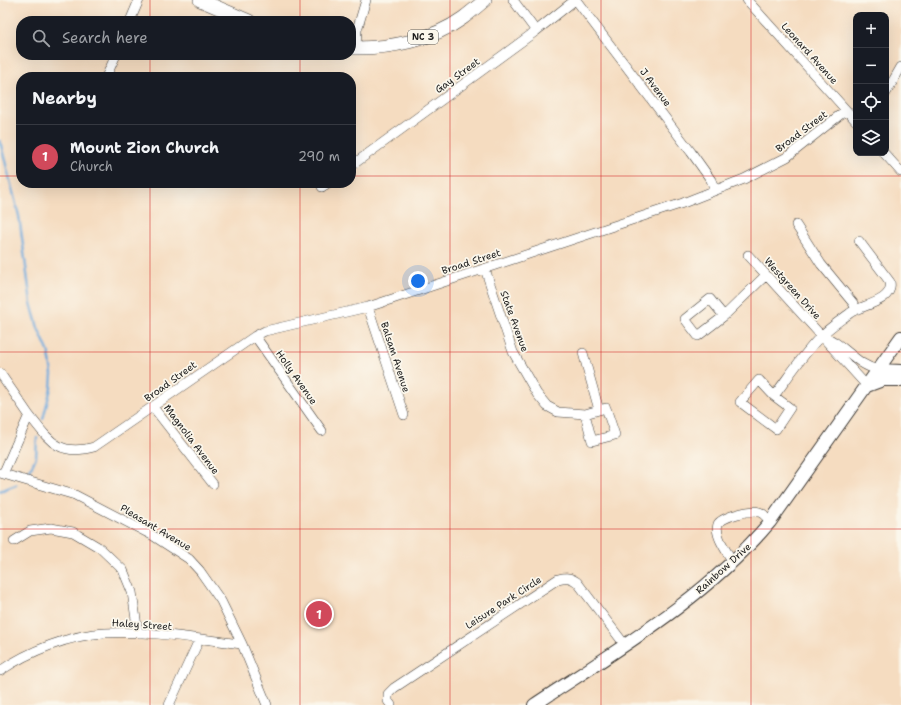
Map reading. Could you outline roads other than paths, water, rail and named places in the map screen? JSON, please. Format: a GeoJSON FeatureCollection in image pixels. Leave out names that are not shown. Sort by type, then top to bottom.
{"type":"FeatureCollection","features":[{"type":"Feature","properties":{"kind":"main road"},"geometry":{"type":"LineString","coordinates":[[200,0],[237,16]]}},
{"type":"Feature","properties":{"kind":"main road","name":"NC 3"},"geometry":{"type":"LineString","coordinates":[[356,48],[384,46],[420,38],[463,18],[485,0]]}},
{"type":"Feature","properties":{"kind":"main road","name":"Rainbow Drive"},"geometry":{"type":"LineString","coordinates":[[534,705],[626,645],[733,562],[770,522],[901,337]]}},
{"type":"Feature","properties":{"kind":"main road"},"geometry":{"type":"LineString","coordinates":[[879,370],[901,371]]}},
{"type":"Feature","properties":{"kind":"main road"},"geometry":{"type":"LineString","coordinates":[[867,386],[883,380],[901,380]]}},
{"type":"Feature","properties":{"kind":"street"},"geometry":{"type":"LineString","coordinates":[[132,16],[139,0]]}},
{"type":"Feature","properties":{"kind":"street"},"geometry":{"type":"LineString","coordinates":[[356,35],[366,0]]}},
{"type":"Feature","properties":{"kind":"street"},"geometry":{"type":"LineString","coordinates":[[513,0],[536,30]]}},
{"type":"Feature","properties":{"kind":"street","name":"Gay Street"},"geometry":{"type":"LineString","coordinates":[[356,162],[575,0]]}},
{"type":"Feature","properties":{"kind":"street","name":"J Avenue"},"geometry":{"type":"LineString","coordinates":[[575,0],[691,152],[711,180],[715,190]]}},
{"type":"Feature","properties":{"kind":"street","name":"Leonard Avenue"},"geometry":{"type":"LineString","coordinates":[[748,0],[855,120]]}},
{"type":"Feature","properties":{"kind":"street"},"geometry":{"type":"LineString","coordinates":[[108,72],[114,60]]}},
{"type":"Feature","properties":{"kind":"street"},"geometry":{"type":"LineString","coordinates":[[889,88],[901,67]]}},
{"type":"Feature","properties":{"kind":"street","name":"Broad Street"},"geometry":{"type":"LineString","coordinates":[[0,373],[29,415],[48,439],[58,447],[71,451],[83,450],[100,444],[231,350],[265,331],[368,307],[683,202],[744,179],[787,157],[846,110]]}},
{"type":"Feature","properties":{"kind":"street"},"geometry":{"type":"LineString","coordinates":[[887,156],[901,172]]}},
{"type":"Feature","properties":{"kind":"street"},"geometry":{"type":"LineString","coordinates":[[796,225],[821,264],[853,303],[856,309]]}},
{"type":"Feature","properties":{"kind":"street"},"geometry":{"type":"LineString","coordinates":[[774,396],[821,335],[856,309],[873,305],[888,292],[891,287],[890,282],[859,241]]}},
{"type":"Feature","properties":{"kind":"street","name":"Westgreen Drive"},"geometry":{"type":"LineString","coordinates":[[748,255],[867,386]]}},
{"type":"Feature","properties":{"kind":"street","name":"State Avenue"},"geometry":{"type":"LineString","coordinates":[[485,268],[512,352],[537,394],[547,406],[558,412],[585,414],[599,410]]}},
{"type":"Feature","properties":{"kind":"street"},"geometry":{"type":"LineString","coordinates":[[724,316],[766,275]]}},
{"type":"Feature","properties":{"kind":"street","name":"Balsam Avenue"},"geometry":{"type":"LineString","coordinates":[[368,307],[404,415]]}},
{"type":"Feature","properties":{"kind":"street","name":"Westgreen Drive"},"geometry":{"type":"LineString","coordinates":[[821,335],[835,341],[862,365],[879,370]]}},
{"type":"Feature","properties":{"kind":"street","name":"Holly Avenue"},"geometry":{"type":"LineString","coordinates":[[255,336],[322,431]]}},
{"type":"Feature","properties":{"kind":"street"},"geometry":{"type":"LineString","coordinates":[[583,353],[599,410],[606,408],[615,435],[592,441],[585,414]]}},
{"type":"Feature","properties":{"kind":"street"},"geometry":{"type":"LineString","coordinates":[[759,380],[774,396],[790,408],[776,429],[740,402],[759,380]]}},
{"type":"Feature","properties":{"kind":"street","name":"Magnolia Avenue"},"geometry":{"type":"LineString","coordinates":[[153,407],[213,484]]}},
{"type":"Feature","properties":{"kind":"street"},"geometry":{"type":"LineString","coordinates":[[1,473],[29,415]]}},
{"type":"Feature","properties":{"kind":"street","name":"Pleasant Avenue"},"geometry":{"type":"LineString","coordinates":[[1,473],[75,495],[152,535],[188,559],[200,571],[221,601],[242,644],[267,705]]}},
{"type":"Feature","properties":{"kind":"street"},"geometry":{"type":"LineString","coordinates":[[733,562],[718,534],[718,524],[723,518],[753,511],[764,515],[770,522]]}},
{"type":"Feature","properties":{"kind":"street"},"geometry":{"type":"LineString","coordinates":[[14,541],[30,531],[51,528],[73,532],[100,548],[124,570],[132,592],[138,633]]}},
{"type":"Feature","properties":{"kind":"street","name":"Leisure Park Circle"},"geometry":{"type":"LineString","coordinates":[[391,705],[388,701],[388,694],[394,688],[558,579],[565,577],[571,578],[578,582],[626,645]]}},
{"type":"Feature","properties":{"kind":"street","name":"Haley Street"},"geometry":{"type":"LineString","coordinates":[[0,671],[11,664],[68,640],[104,633],[138,633],[242,644]]}},
{"type":"Feature","properties":{"kind":"street"},"geometry":{"type":"LineString","coordinates":[[169,705],[199,640]]}},
{"type":"Feature","properties":{"kind":"waterway"},"geometry":{"type":"LineString","coordinates":[[0,141],[19,216],[31,303],[38,328],[49,353],[52,374],[51,388],[43,419]]}},
{"type":"Feature","properties":{"kind":"waterway"},"geometry":{"type":"LineString","coordinates":[[29,472],[36,457],[37,438]]}},
{"type":"Feature","properties":{"kind":"waterway"},"geometry":{"type":"LineString","coordinates":[[0,491],[16,485]]}},
{"type":"Feature","properties":{"kind":"place","name":"Mount Zion Church"},"geometry":{"type":"Point","coordinates":[319,614]}}]}
